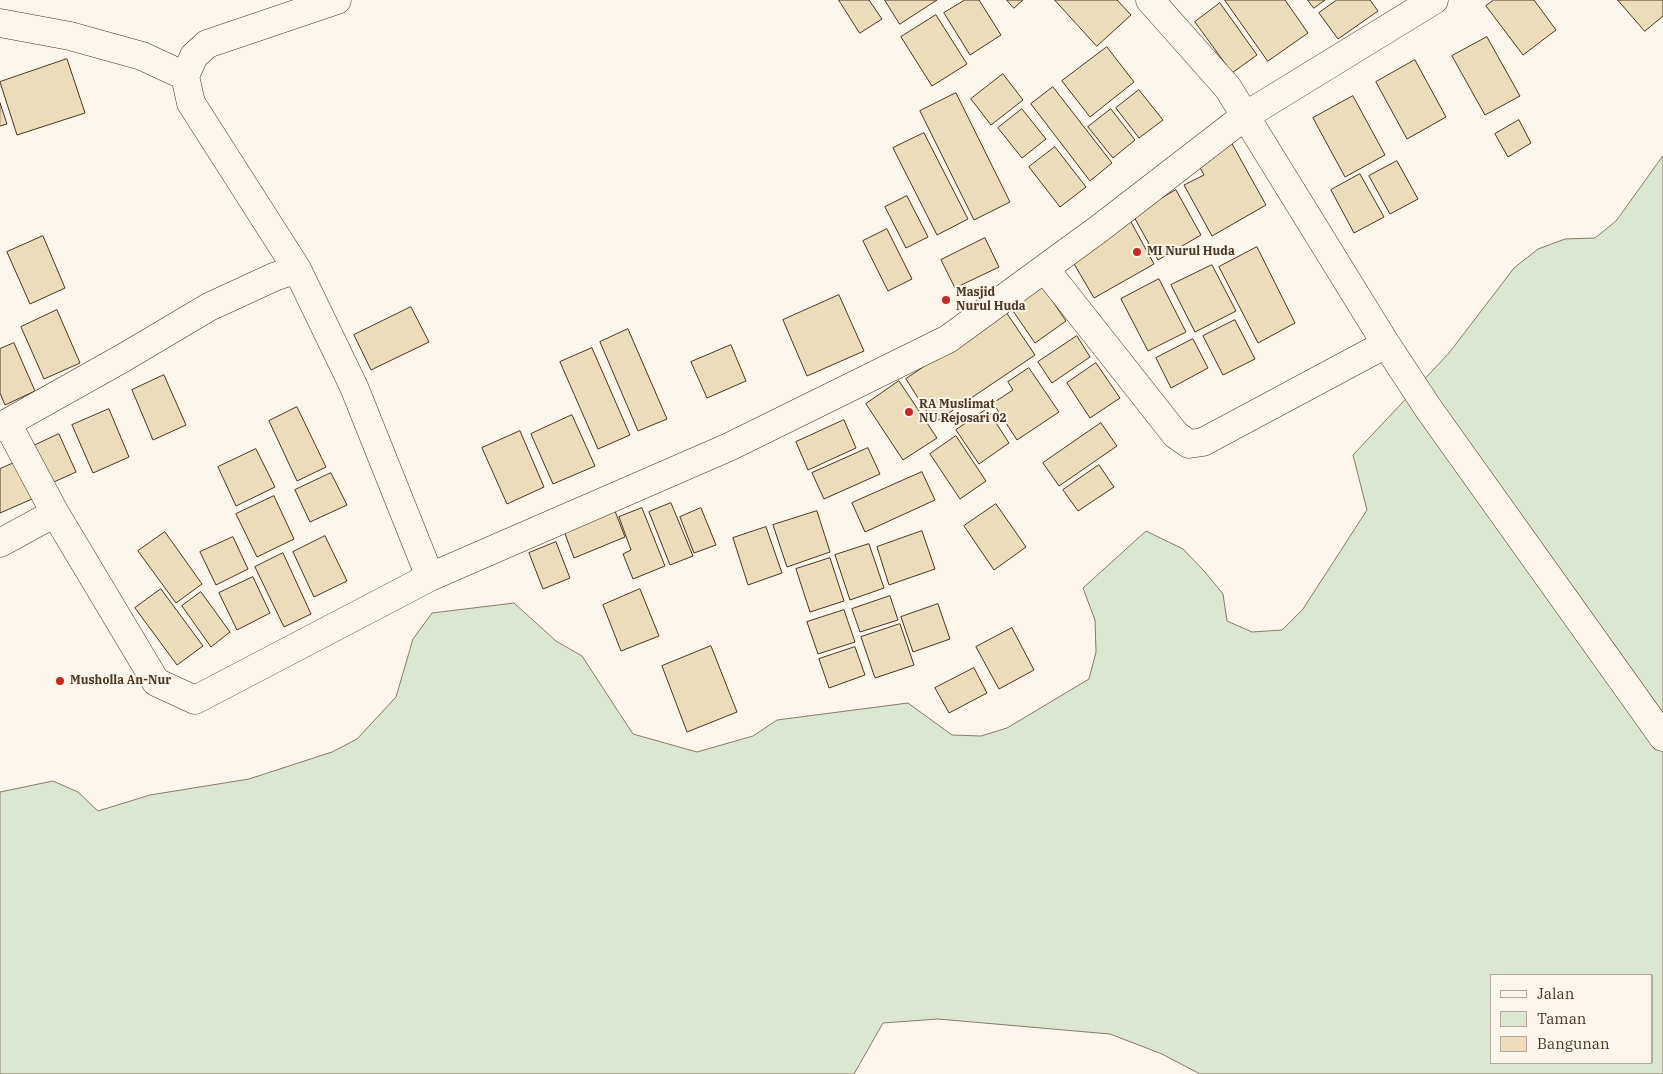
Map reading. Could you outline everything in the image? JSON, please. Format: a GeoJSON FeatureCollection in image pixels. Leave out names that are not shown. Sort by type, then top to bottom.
{"type":"FeatureCollection","features":[{"type":"Feature","properties":{"kind":"street"},"geometry":{"type":"LineString","coordinates":[[337,0],[207,44],[194,56],[185,76],[192,103],[297,269],[354,387],[430,577]]}},
{"type":"Feature","properties":{"kind":"street"},"geometry":{"type":"LineString","coordinates":[[1150,0],[1228,88],[1386,344],[1428,408],[1663,737]]}},
{"type":"Feature","properties":{"kind":"street"},"geometry":{"type":"LineString","coordinates":[[297,269],[274,277],[209,306],[123,358],[3,425],[156,682],[195,700],[430,577],[729,447],[948,338],[1045,269],[1245,116],[1434,0]]}},
{"type":"Feature","properties":{"kind":"street"},"geometry":{"type":"LineString","coordinates":[[0,23],[70,36],[142,56],[185,76]]}},
{"type":"Feature","properties":{"kind":"street"},"geometry":{"type":"LineString","coordinates":[[1045,269],[1176,435],[1190,444],[1203,442],[1386,344]]}},
{"type":"Feature","properties":{"kind":"street"},"geometry":{"type":"LineString","coordinates":[[0,543],[55,513]]}},
{"type":"Feature","properties":{"kind":"green space"},"geometry":{"type":"Polygon","coordinates":[[[1663,156],[1663,1074],[1200,1074],[1162,1054],[1110,1034],[938,1019],[883,1023],[854,1074],[0,1074],[0,792],[53,781],[78,792],[98,811],[150,795],[249,779],[332,752],[357,739],[396,697],[413,639],[432,613],[514,603],[556,641],[582,656],[633,734],[697,752],[753,736],[777,720],[908,703],[952,735],[981,736],[1007,728],[1089,679],[1096,652],[1095,620],[1083,588],[1146,531],[1183,549],[1205,572],[1223,594],[1227,621],[1252,632],[1282,630],[1303,609],[1367,510],[1353,455],[1449,353],[1514,268],[1538,249],[1565,239],[1595,238],[1616,221],[1663,156]]]}},
{"type":"Feature","properties":{"kind":"building"},"geometry":{"type":"Polygon","coordinates":[[[839,0],[869,0],[882,19],[860,33],[839,0]]]}},
{"type":"Feature","properties":{"kind":"building"},"geometry":{"type":"Polygon","coordinates":[[[885,0],[937,0],[900,24],[885,0]]]}},
{"type":"Feature","properties":{"kind":"building"},"geometry":{"type":"Polygon","coordinates":[[[965,0],[979,0],[1001,35],[970,55],[944,13],[965,0]]]}},
{"type":"Feature","properties":{"kind":"building"},"geometry":{"type":"Polygon","coordinates":[[[1007,0],[1023,0],[1014,8],[1007,0]]]}},
{"type":"Feature","properties":{"kind":"building"},"geometry":{"type":"Polygon","coordinates":[[[1055,0],[1117,0],[1131,15],[1097,46],[1055,0]]]}},
{"type":"Feature","properties":{"kind":"building"},"geometry":{"type":"Polygon","coordinates":[[[1225,0],[1285,0],[1308,33],[1268,61],[1225,0]]]}},
{"type":"Feature","properties":{"kind":"building"},"geometry":{"type":"Polygon","coordinates":[[[1308,0],[1325,0],[1314,8],[1308,0]]]}},
{"type":"Feature","properties":{"kind":"building"},"geometry":{"type":"Polygon","coordinates":[[[1337,0],[1370,0],[1378,11],[1338,39],[1319,13],[1337,0]]]}},
{"type":"Feature","properties":{"kind":"building"},"geometry":{"type":"Polygon","coordinates":[[[1494,0],[1534,0],[1556,30],[1523,55],[1486,6],[1494,0]]]}},
{"type":"Feature","properties":{"kind":"building"},"geometry":{"type":"Polygon","coordinates":[[[1618,0],[1663,0],[1663,16],[1645,31],[1618,0]]]}},
{"type":"Feature","properties":{"kind":"building"},"geometry":{"type":"Polygon","coordinates":[[[1220,3],[1257,55],[1232,73],[1195,22],[1220,3]]]}},
{"type":"Feature","properties":{"kind":"building"},"geometry":{"type":"Polygon","coordinates":[[[936,15],[967,64],[932,86],[901,37],[936,15]]]}},
{"type":"Feature","properties":{"kind":"building"},"geometry":{"type":"Polygon","coordinates":[[[1487,37],[1520,96],[1485,115],[1452,56],[1487,37]]]}},
{"type":"Feature","properties":{"kind":"building"},"geometry":{"type":"Polygon","coordinates":[[[1107,47],[1134,82],[1090,117],[1062,81],[1107,47]]]}},
{"type":"Feature","properties":{"kind":"building"},"geometry":{"type":"Polygon","coordinates":[[[67,59],[85,113],[17,135],[0,82],[67,59]]]}},
{"type":"Feature","properties":{"kind":"building"},"geometry":{"type":"Polygon","coordinates":[[[1415,60],[1446,117],[1407,139],[1376,82],[1415,60]]]}},
{"type":"Feature","properties":{"kind":"building"},"geometry":{"type":"Polygon","coordinates":[[[1003,74],[1023,100],[991,125],[971,99],[1003,74]]]}},
{"type":"Feature","properties":{"kind":"building"},"geometry":{"type":"Polygon","coordinates":[[[1053,87],[1112,163],[1090,181],[1031,104],[1053,87]]]}},
{"type":"Feature","properties":{"kind":"building"},"geometry":{"type":"Polygon","coordinates":[[[1139,90],[1163,120],[1139,138],[1116,108],[1139,90]]]}},
{"type":"Feature","properties":{"kind":"building"},"geometry":{"type":"Polygon","coordinates":[[[956,93],[1010,202],[974,220],[920,111],[956,93]]]}},
{"type":"Feature","properties":{"kind":"building"},"geometry":{"type":"Polygon","coordinates":[[[1353,96],[1385,155],[1345,177],[1313,118],[1353,96]]]}},
{"type":"Feature","properties":{"kind":"building"},"geometry":{"type":"Polygon","coordinates":[[[0,103],[7,124],[0,126],[0,103]]]}},
{"type":"Feature","properties":{"kind":"building"},"geometry":{"type":"Polygon","coordinates":[[[1022,109],[1046,139],[1022,158],[998,128],[1022,109]]]}},
{"type":"Feature","properties":{"kind":"building"},"geometry":{"type":"Polygon","coordinates":[[[1111,109],[1135,140],[1113,158],[1088,127],[1111,109]]]}},
{"type":"Feature","properties":{"kind":"building"},"geometry":{"type":"Polygon","coordinates":[[[1519,120],[1531,143],[1508,157],[1495,134],[1519,120]]]}},
{"type":"Feature","properties":{"kind":"building"},"geometry":{"type":"Polygon","coordinates":[[[924,133],[968,219],[937,235],[893,148],[924,133]]]}},
{"type":"Feature","properties":{"kind":"building"},"geometry":{"type":"Polygon","coordinates":[[[1231,142],[1266,205],[1212,236],[1184,185],[1204,175],[1197,162],[1231,142]]]}},
{"type":"Feature","properties":{"kind":"building"},"geometry":{"type":"Polygon","coordinates":[[[1055,147],[1086,187],[1060,207],[1029,167],[1055,147]]]}},
{"type":"Feature","properties":{"kind":"building"},"geometry":{"type":"Polygon","coordinates":[[[1397,161],[1418,199],[1390,214],[1369,176],[1397,161]]]}},
{"type":"Feature","properties":{"kind":"building"},"geometry":{"type":"Polygon","coordinates":[[[1360,174],[1384,217],[1354,233],[1331,190],[1360,174]]]}},
{"type":"Feature","properties":{"kind":"building"},"geometry":{"type":"Polygon","coordinates":[[[1176,190],[1201,235],[1158,260],[1133,215],[1176,190]]]}},
{"type":"Feature","properties":{"kind":"building"},"geometry":{"type":"Polygon","coordinates":[[[907,196],[928,237],[906,248],[885,207],[907,196]]]}},
{"type":"Feature","properties":{"kind":"building"},"geometry":{"type":"Polygon","coordinates":[[[1131,222],[1154,264],[1094,298],[1070,257],[1131,222]]]}},
{"type":"Feature","properties":{"kind":"building"},"geometry":{"type":"Polygon","coordinates":[[[887,229],[912,279],[888,291],[863,241],[887,229]]]}},
{"type":"Feature","properties":{"kind":"building"},"geometry":{"type":"Polygon","coordinates":[[[43,236],[65,288],[30,304],[7,252],[43,236]]]}},
{"type":"Feature","properties":{"kind":"building"},"geometry":{"type":"Polygon","coordinates":[[[985,238],[999,267],[955,288],[941,260],[985,238]]]}},
{"type":"Feature","properties":{"kind":"building"},"geometry":{"type":"Polygon","coordinates":[[[1257,247],[1295,323],[1258,343],[1219,267],[1257,247]]]}},
{"type":"Feature","properties":{"kind":"building"},"geometry":{"type":"Polygon","coordinates":[[[1212,265],[1236,311],[1195,332],[1171,285],[1212,265]]]}},
{"type":"Feature","properties":{"kind":"building"},"geometry":{"type":"Polygon","coordinates":[[[1159,279],[1186,332],[1148,351],[1121,299],[1159,279]]]}},
{"type":"Feature","properties":{"kind":"building"},"geometry":{"type":"Polygon","coordinates":[[[1043,287],[1066,321],[1035,343],[1011,308],[1043,287]]]}},
{"type":"Feature","properties":{"kind":"building"},"geometry":{"type":"Polygon","coordinates":[[[839,295],[864,351],[807,376],[783,320],[839,295]]]}},
{"type":"Feature","properties":{"kind":"building"},"geometry":{"type":"Polygon","coordinates":[[[411,307],[429,342],[371,370],[354,335],[411,307]]]}},
{"type":"Feature","properties":{"kind":"building"},"geometry":{"type":"Polygon","coordinates":[[[57,310],[80,363],[44,379],[21,327],[57,310]]]}},
{"type":"Feature","properties":{"kind":"building"},"geometry":{"type":"Polygon","coordinates":[[[1006,312],[1035,355],[934,423],[906,379],[1006,312]]]}},
{"type":"Feature","properties":{"kind":"building"},"geometry":{"type":"Polygon","coordinates":[[[1235,320],[1255,359],[1223,375],[1203,336],[1235,320]]]}},
{"type":"Feature","properties":{"kind":"building"},"geometry":{"type":"Polygon","coordinates":[[[628,329],[667,419],[638,431],[600,342],[628,329]]]}},
{"type":"Feature","properties":{"kind":"building"},"geometry":{"type":"Polygon","coordinates":[[[1077,336],[1090,357],[1052,383],[1038,362],[1077,336]]]}},
{"type":"Feature","properties":{"kind":"building"},"geometry":{"type":"Polygon","coordinates":[[[1193,339],[1208,368],[1171,388],[1156,358],[1193,339]]]}},
{"type":"Feature","properties":{"kind":"building"},"geometry":{"type":"Polygon","coordinates":[[[14,343],[35,391],[5,405],[0,393],[0,349],[14,343]]]}},
{"type":"Feature","properties":{"kind":"building"},"geometry":{"type":"Polygon","coordinates":[[[731,345],[746,381],[707,398],[691,362],[731,345]]]}},
{"type":"Feature","properties":{"kind":"building"},"geometry":{"type":"Polygon","coordinates":[[[592,348],[630,435],[598,449],[560,362],[592,348]]]}},
{"type":"Feature","properties":{"kind":"building"},"geometry":{"type":"Polygon","coordinates":[[[1096,363],[1120,398],[1090,418],[1067,383],[1096,363]]]}},
{"type":"Feature","properties":{"kind":"building"},"geometry":{"type":"Polygon","coordinates":[[[1029,368],[1059,412],[1017,440],[993,403],[1013,390],[1008,382],[1029,368]]]}},
{"type":"Feature","properties":{"kind":"building"},"geometry":{"type":"Polygon","coordinates":[[[164,375],[186,425],[153,440],[132,390],[164,375]]]}},
{"type":"Feature","properties":{"kind":"building"},"geometry":{"type":"Polygon","coordinates":[[[899,381],[937,438],[903,460],[866,404],[899,381]]]}},
{"type":"Feature","properties":{"kind":"building"},"geometry":{"type":"Polygon","coordinates":[[[297,407],[326,467],[297,481],[269,421],[297,407]]]}},
{"type":"Feature","properties":{"kind":"building"},"geometry":{"type":"Polygon","coordinates":[[[109,409],[129,457],[93,473],[72,425],[109,409]]]}},
{"type":"Feature","properties":{"kind":"building"},"geometry":{"type":"Polygon","coordinates":[[[987,409],[1009,443],[979,464],[956,430],[987,409]]]}},
{"type":"Feature","properties":{"kind":"building"},"geometry":{"type":"Polygon","coordinates":[[[572,415],[595,466],[553,484],[531,434],[572,415]]]}},
{"type":"Feature","properties":{"kind":"building"},"geometry":{"type":"Polygon","coordinates":[[[844,420],[856,448],[808,470],[796,442],[844,420]]]}},
{"type":"Feature","properties":{"kind":"building"},"geometry":{"type":"Polygon","coordinates":[[[1101,423],[1117,446],[1059,486],[1043,463],[1101,423]]]}},
{"type":"Feature","properties":{"kind":"building"},"geometry":{"type":"Polygon","coordinates":[[[520,431],[544,487],[507,504],[482,448],[520,431]]]}},
{"type":"Feature","properties":{"kind":"building"},"geometry":{"type":"Polygon","coordinates":[[[59,434],[76,472],[45,486],[29,448],[59,434]]]}},
{"type":"Feature","properties":{"kind":"building"},"geometry":{"type":"Polygon","coordinates":[[[956,436],[986,481],[960,499],[930,454],[956,436]]]}},
{"type":"Feature","properties":{"kind":"building"},"geometry":{"type":"Polygon","coordinates":[[[868,448],[880,474],[824,499],[812,473],[868,448]]]}},
{"type":"Feature","properties":{"kind":"building"},"geometry":{"type":"Polygon","coordinates":[[[256,449],[275,487],[236,506],[218,467],[256,449]]]}},
{"type":"Feature","properties":{"kind":"building"},"geometry":{"type":"Polygon","coordinates":[[[23,459],[39,496],[0,513],[0,469],[23,459]]]}},
{"type":"Feature","properties":{"kind":"building"},"geometry":{"type":"Polygon","coordinates":[[[1099,465],[1114,487],[1078,511],[1063,490],[1099,465]]]}},
{"type":"Feature","properties":{"kind":"building"},"geometry":{"type":"Polygon","coordinates":[[[922,472],[935,500],[865,532],[852,503],[922,472]]]}},
{"type":"Feature","properties":{"kind":"building"},"geometry":{"type":"Polygon","coordinates":[[[331,473],[347,505],[310,522],[295,490],[331,473]]]}},
{"type":"Feature","properties":{"kind":"building"},"geometry":{"type":"Polygon","coordinates":[[[274,496],[294,539],[257,557],[236,514],[274,496]]]}},
{"type":"Feature","properties":{"kind":"building"},"geometry":{"type":"Polygon","coordinates":[[[671,503],[693,556],[670,565],[649,512],[671,503]]]}},
{"type":"Feature","properties":{"kind":"building"},"geometry":{"type":"Polygon","coordinates":[[[996,504],[1026,547],[994,570],[964,526],[996,504]]]}},
{"type":"Feature","properties":{"kind":"building"},"geometry":{"type":"Polygon","coordinates":[[[642,508],[665,566],[633,579],[623,554],[631,550],[619,517],[642,508]]]}},
{"type":"Feature","properties":{"kind":"building"},"geometry":{"type":"Polygon","coordinates":[[[701,508],[716,545],[694,553],[680,517],[701,508]]]}},
{"type":"Feature","properties":{"kind":"building"},"geometry":{"type":"Polygon","coordinates":[[[615,511],[625,537],[574,558],[564,531],[615,511]]]}},
{"type":"Feature","properties":{"kind":"building"},"geometry":{"type":"Polygon","coordinates":[[[817,511],[830,552],[787,567],[773,525],[817,511]]]}},
{"type":"Feature","properties":{"kind":"building"},"geometry":{"type":"Polygon","coordinates":[[[766,527],[782,573],[748,585],[733,538],[766,527]]]}},
{"type":"Feature","properties":{"kind":"building"},"geometry":{"type":"Polygon","coordinates":[[[922,531],[935,569],[889,585],[877,547],[922,531]]]}},
{"type":"Feature","properties":{"kind":"building"},"geometry":{"type":"Polygon","coordinates":[[[165,532],[202,584],[176,603],[138,551],[165,532]]]}},
{"type":"Feature","properties":{"kind":"building"},"geometry":{"type":"Polygon","coordinates":[[[325,536],[347,581],[314,597],[293,552],[325,536]]]}},
{"type":"Feature","properties":{"kind":"building"},"geometry":{"type":"Polygon","coordinates":[[[233,537],[248,569],[216,585],[200,552],[233,537]]]}},
{"type":"Feature","properties":{"kind":"building"},"geometry":{"type":"Polygon","coordinates":[[[556,542],[570,578],[543,589],[529,553],[556,542]]]}},
{"type":"Feature","properties":{"kind":"building"},"geometry":{"type":"Polygon","coordinates":[[[869,544],[884,588],[850,600],[835,555],[869,544]]]}},
{"type":"Feature","properties":{"kind":"building"},"geometry":{"type":"Polygon","coordinates":[[[283,553],[311,614],[284,627],[255,567],[283,553]]]}},
{"type":"Feature","properties":{"kind":"building"},"geometry":{"type":"Polygon","coordinates":[[[830,558],[844,601],[810,612],[796,569],[830,558]]]}},
{"type":"Feature","properties":{"kind":"building"},"geometry":{"type":"Polygon","coordinates":[[[253,577],[270,613],[237,630],[219,593],[253,577]]]}},
{"type":"Feature","properties":{"kind":"building"},"geometry":{"type":"Polygon","coordinates":[[[161,589],[203,646],[177,665],[135,608],[161,589]]]}},
{"type":"Feature","properties":{"kind":"building"},"geometry":{"type":"Polygon","coordinates":[[[640,589],[659,636],[621,651],[603,605],[640,589]]]}},
{"type":"Feature","properties":{"kind":"building"},"geometry":{"type":"Polygon","coordinates":[[[201,592],[230,632],[211,647],[182,606],[201,592]]]}},
{"type":"Feature","properties":{"kind":"building"},"geometry":{"type":"Polygon","coordinates":[[[890,596],[898,620],[860,632],[852,609],[890,596]]]}},
{"type":"Feature","properties":{"kind":"building"},"geometry":{"type":"Polygon","coordinates":[[[938,604],[950,639],[913,652],[901,617],[938,604]]]}},
{"type":"Feature","properties":{"kind":"building"},"geometry":{"type":"Polygon","coordinates":[[[844,610],[855,642],[818,654],[807,622],[844,610]]]}},
{"type":"Feature","properties":{"kind":"building"},"geometry":{"type":"Polygon","coordinates":[[[900,624],[914,665],[875,678],[861,637],[900,624]]]}},
{"type":"Feature","properties":{"kind":"building"},"geometry":{"type":"Polygon","coordinates":[[[1012,628],[1034,670],[999,689],[976,647],[1012,628]]]}},
{"type":"Feature","properties":{"kind":"building"},"geometry":{"type":"Polygon","coordinates":[[[711,646],[737,712],[687,732],[662,666],[711,646]]]}},
{"type":"Feature","properties":{"kind":"building"},"geometry":{"type":"Polygon","coordinates":[[[855,647],[865,675],[829,688],[819,659],[855,647]]]}},
{"type":"Feature","properties":{"kind":"building"},"geometry":{"type":"Polygon","coordinates":[[[974,668],[987,693],[949,713],[935,688],[974,668]]]}},
{"type":"Feature","properties":{"kind":"place","name":"MI Nurul Huda"},"geometry":{"type":"Point","coordinates":[1137,252]}},
{"type":"Feature","properties":{"kind":"place","name":"Masjid Nurul Huda"},"geometry":{"type":"Point","coordinates":[946,300]}},
{"type":"Feature","properties":{"kind":"place","name":"RA Muslimat NU Rejosari 02"},"geometry":{"type":"Point","coordinates":[909,412]}},
{"type":"Feature","properties":{"kind":"place","name":"Musholla An-Nur"},"geometry":{"type":"Point","coordinates":[60,681]}}]}
